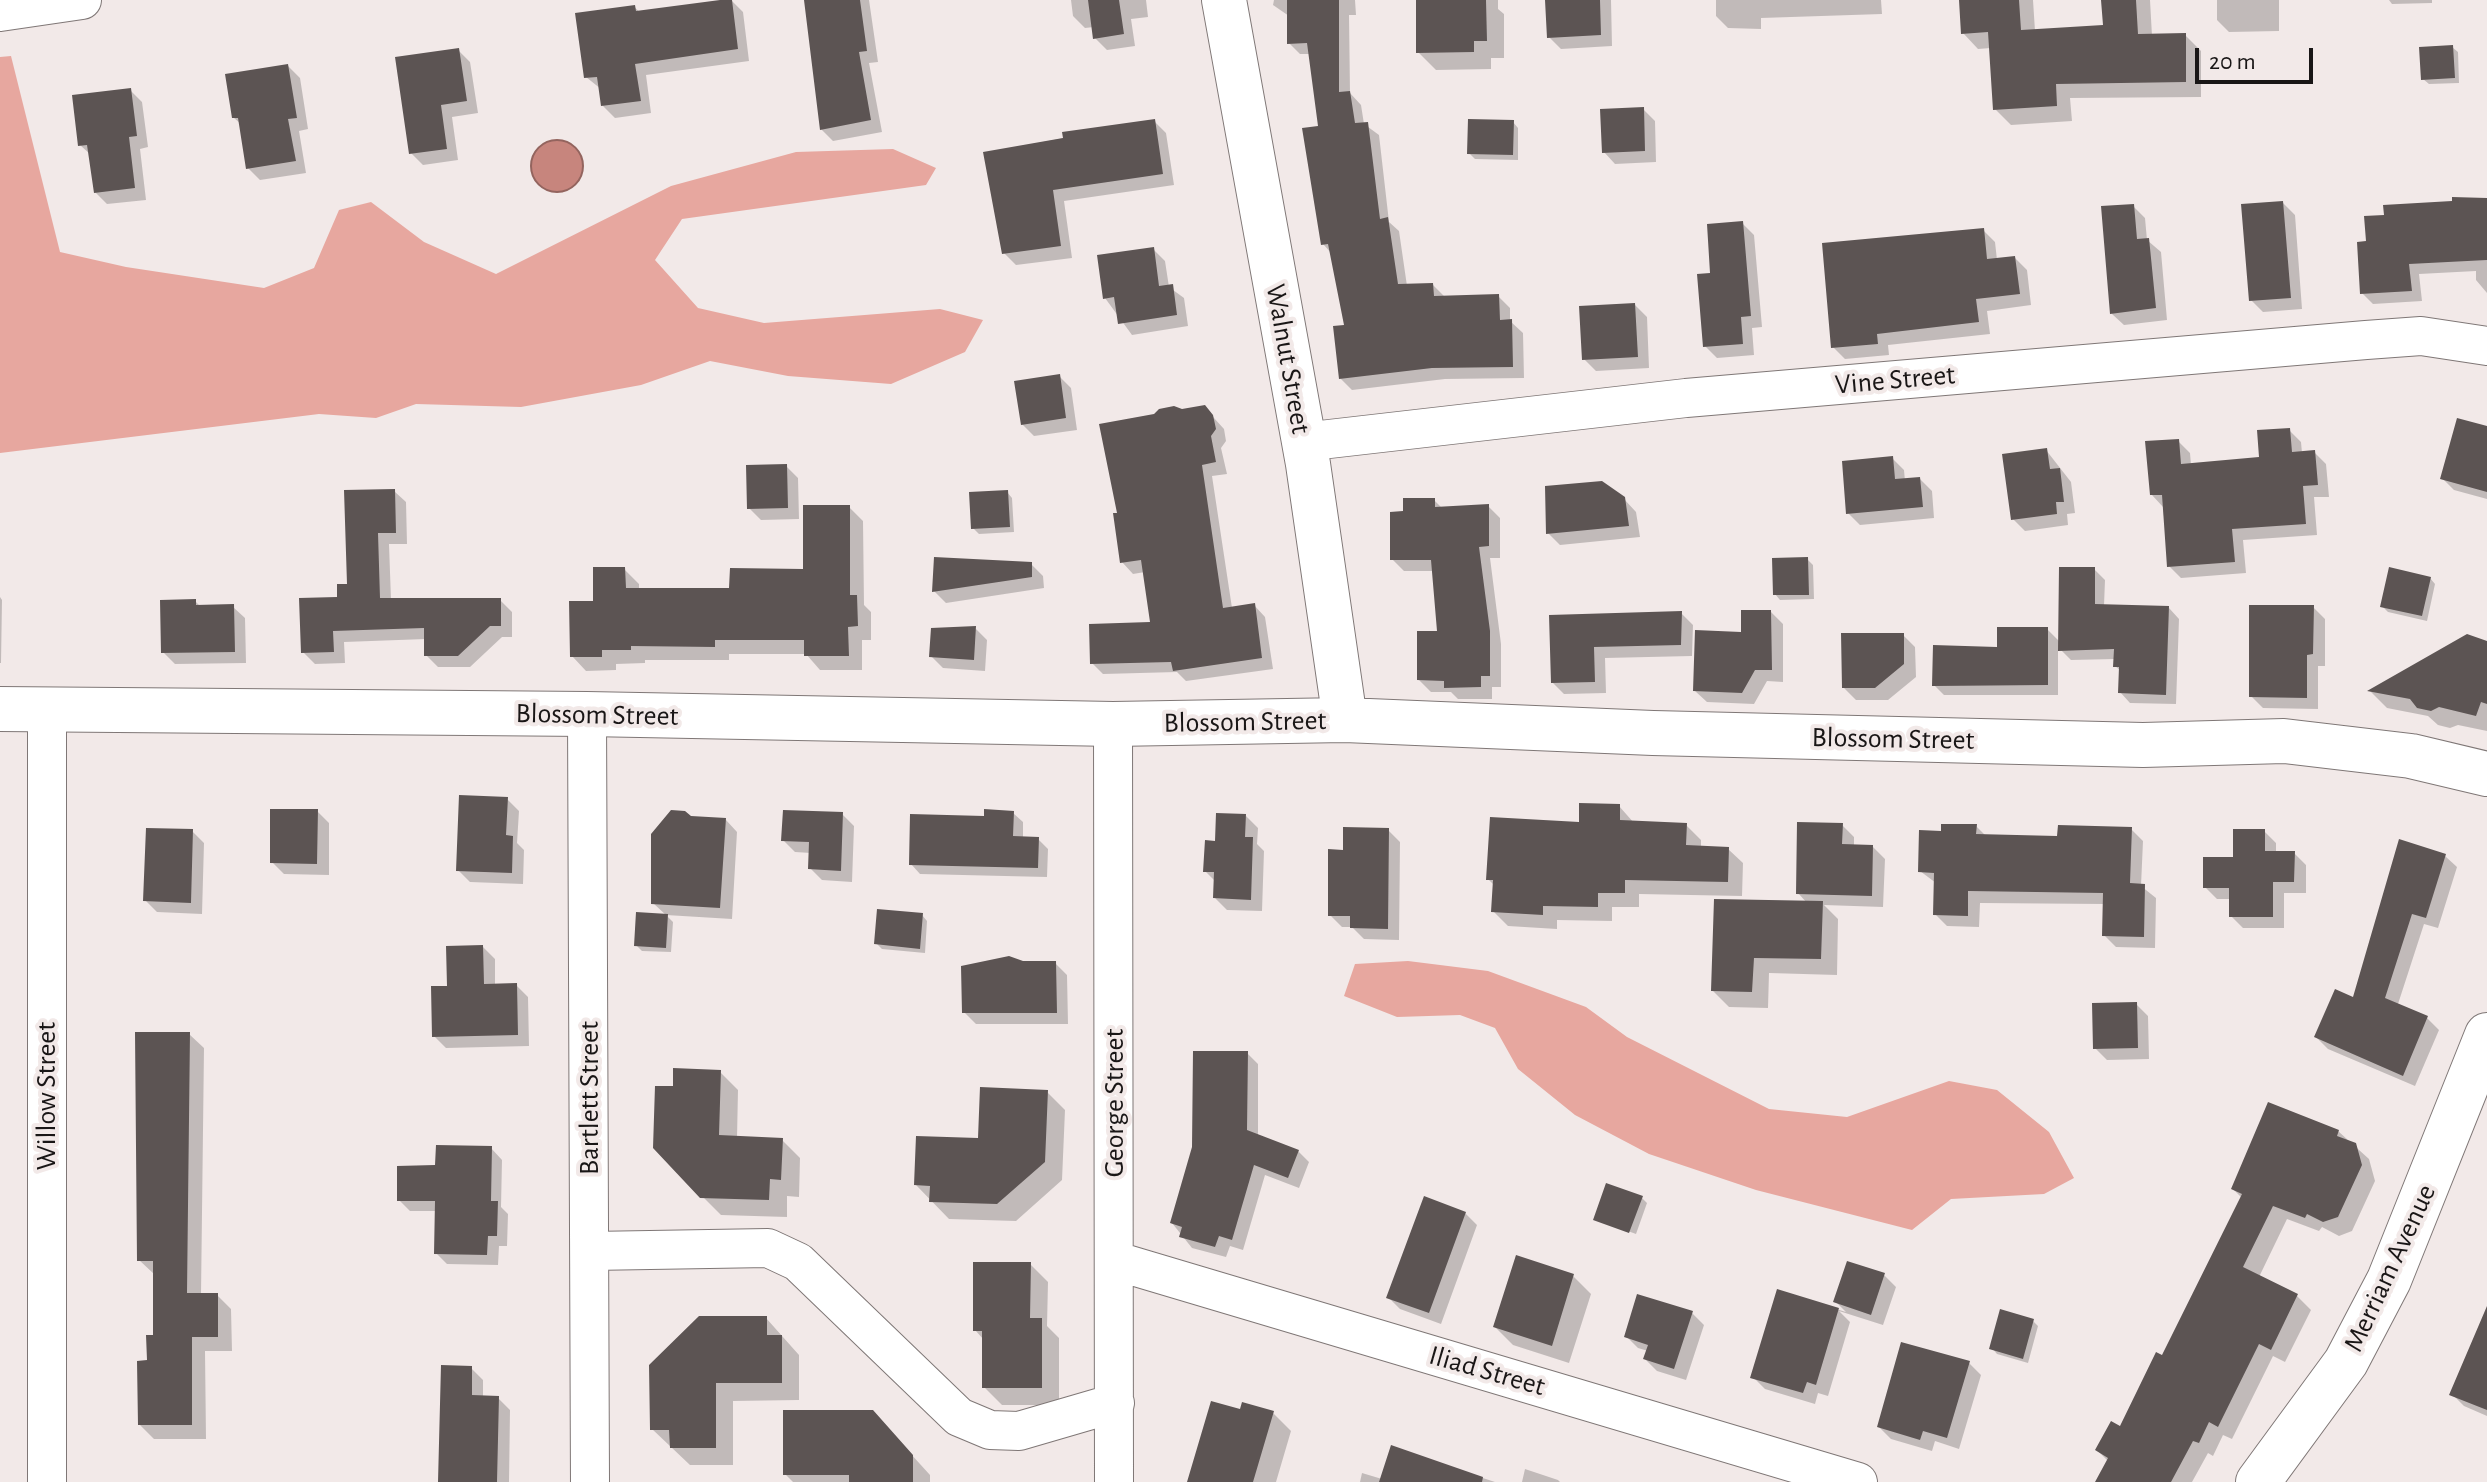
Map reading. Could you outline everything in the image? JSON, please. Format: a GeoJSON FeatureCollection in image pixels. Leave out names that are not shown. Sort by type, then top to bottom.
{"type":"FeatureCollection","features":[{"type":"Feature","properties":{"kind":"street"},"geometry":{"type":"LineString","coordinates":[[0,12],[82,0]]}},
{"type":"Feature","properties":{"kind":"street","name":"Walnut Street"},"geometry":{"type":"LineString","coordinates":[[1224,0],[1303,442],[1345,720]]}},
{"type":"Feature","properties":{"kind":"street","name":"Vine Street"},"geometry":{"type":"LineString","coordinates":[[1303,442],[1686,398],[2366,340],[2421,336],[2487,346]]}},
{"type":"Feature","properties":{"kind":"street","name":"Blossom Street"},"geometry":{"type":"LineString","coordinates":[[0,709],[587,714],[1113,724],[1345,720],[1653,733],[2128,744],[2284,741],[2411,756],[2487,774]]}},
{"type":"Feature","properties":{"kind":"street","name":"Willow Street"},"geometry":{"type":"LineString","coordinates":[[47,709],[47,1482]]}},
{"type":"Feature","properties":{"kind":"street","name":"Bartlett Street"},"geometry":{"type":"LineString","coordinates":[[587,714],[590,1482]]}},
{"type":"Feature","properties":{"kind":"street","name":"George Street"},"geometry":{"type":"LineString","coordinates":[[1113,724],[1114,1482]]}},
{"type":"Feature","properties":{"kind":"street","name":"Merriam Avenue"},"geometry":{"type":"LineString","coordinates":[[2258,1482],[2346,1362],[2389,1280],[2487,1035]]}},
{"type":"Feature","properties":{"kind":"street"},"geometry":{"type":"LineString","coordinates":[[591,1251],[768,1248],[798,1262],[959,1417],[990,1430],[1019,1431],[1115,1403]]}},
{"type":"Feature","properties":{"kind":"street","name":"Iliad Street"},"geometry":{"type":"LineString","coordinates":[[1116,1261],[1858,1482]]}},
{"type":"Feature","properties":{"kind":"shaded area"},"geometry":{"type":"Polygon","coordinates":[[[11,56],[60,252],[126,267],[264,288],[314,268],[339,210],[371,202],[424,242],[496,274],[671,186],[796,152],[893,149],[936,168],[926,185],[682,219],[655,260],[698,308],[764,323],[940,309],[983,320],[965,352],[891,384],[788,376],[710,361],[641,385],[521,407],[416,404],[376,418],[319,414],[0,453],[0,57],[11,56]]]}},
{"type":"Feature","properties":{"kind":"shaded area"},"geometry":{"type":"Polygon","coordinates":[[[557,140],[575,148],[583,166],[575,184],[557,192],[539,184],[531,166],[539,148],[557,140]]]}},
{"type":"Feature","properties":{"kind":"shaded area"},"geometry":{"type":"Polygon","coordinates":[[[1408,961],[1488,971],[1586,1007],[1627,1037],[1769,1109],[1847,1117],[1949,1081],[1997,1090],[2049,1132],[2074,1178],[2044,1194],[1951,1199],[1912,1230],[1756,1190],[1649,1154],[1575,1115],[1518,1069],[1495,1028],[1460,1015],[1397,1017],[1344,996],[1355,964],[1408,961]]]}},
{"type":"Feature","properties":{"kind":"building"},"geometry":{"type":"Polygon","coordinates":[[[732,0],[738,49],[635,64],[641,101],[601,106],[597,77],[584,78],[575,13],[635,5],[636,11],[732,0]]]}},
{"type":"Feature","properties":{"kind":"building"},"geometry":{"type":"Polygon","coordinates":[[[804,0],[860,0],[867,51],[859,52],[871,120],[820,130],[804,0]]]}},
{"type":"Feature","properties":{"kind":"building"},"geometry":{"type":"Polygon","coordinates":[[[1088,0],[1119,0],[1124,34],[1093,39],[1088,0]]]}},
{"type":"Feature","properties":{"kind":"building"},"geometry":{"type":"Polygon","coordinates":[[[1287,0],[1339,0],[1339,92],[1350,91],[1355,123],[1368,122],[1380,219],[1388,217],[1398,284],[1433,283],[1434,296],[1499,294],[1500,320],[1512,319],[1513,367],[1432,368],[1339,379],[1333,326],[1344,325],[1328,244],[1321,245],[1302,128],[1318,126],[1307,43],[1287,44],[1287,0]]]}},
{"type":"Feature","properties":{"kind":"building"},"geometry":{"type":"Polygon","coordinates":[[[1416,0],[1486,0],[1487,41],[1474,41],[1474,52],[1416,53],[1416,0]]]}},
{"type":"Feature","properties":{"kind":"building"},"geometry":{"type":"Polygon","coordinates":[[[1545,0],[1600,0],[1601,35],[1547,38],[1545,0]]]}},
{"type":"Feature","properties":{"kind":"building"},"geometry":{"type":"Polygon","coordinates":[[[1959,0],[2019,0],[2021,30],[2103,25],[2101,0],[2136,0],[2138,34],[2186,33],[2186,82],[2056,84],[2057,106],[1993,110],[1988,32],[1961,34],[1959,0]]]}},
{"type":"Feature","properties":{"kind":"building"},"geometry":{"type":"Polygon","coordinates":[[[2453,45],[2455,78],[2421,80],[2419,47],[2453,45]]]}},
{"type":"Feature","properties":{"kind":"building"},"geometry":{"type":"Polygon","coordinates":[[[459,48],[467,101],[441,105],[447,149],[409,154],[395,57],[459,48]]]}},
{"type":"Feature","properties":{"kind":"building"},"geometry":{"type":"Polygon","coordinates":[[[288,64],[297,118],[288,119],[296,161],[246,169],[238,118],[232,118],[225,74],[288,64]]]}},
{"type":"Feature","properties":{"kind":"building"},"geometry":{"type":"Polygon","coordinates":[[[131,88],[137,136],[129,137],[135,188],[94,193],[87,145],[78,146],[72,95],[131,88]]]}},
{"type":"Feature","properties":{"kind":"building"},"geometry":{"type":"Polygon","coordinates":[[[1644,107],[1645,151],[1602,153],[1600,109],[1644,107]]]}},
{"type":"Feature","properties":{"kind":"building"},"geometry":{"type":"Polygon","coordinates":[[[1155,119],[1163,174],[1053,190],[1061,246],[1002,254],[983,152],[1063,138],[1062,132],[1155,119]]]}},
{"type":"Feature","properties":{"kind":"building"},"geometry":{"type":"Polygon","coordinates":[[[1468,119],[1514,120],[1513,155],[1467,154],[1468,119]]]}},
{"type":"Feature","properties":{"kind":"building"},"geometry":{"type":"Polygon","coordinates":[[[2452,197],[2487,198],[2487,260],[2409,264],[2412,291],[2360,294],[2357,242],[2366,241],[2364,216],[2384,215],[2383,205],[2452,201],[2452,197]]]}},
{"type":"Feature","properties":{"kind":"building"},"geometry":{"type":"Polygon","coordinates":[[[2283,201],[2291,298],[2249,301],[2241,204],[2283,201]]]}},
{"type":"Feature","properties":{"kind":"building"},"geometry":{"type":"Polygon","coordinates":[[[2134,204],[2137,239],[2149,238],[2156,308],[2110,314],[2101,206],[2134,204]]]}},
{"type":"Feature","properties":{"kind":"building"},"geometry":{"type":"Polygon","coordinates":[[[1743,221],[1751,316],[1741,317],[1743,344],[1703,347],[1697,274],[1710,273],[1707,224],[1743,221]]]}},
{"type":"Feature","properties":{"kind":"building"},"geometry":{"type":"Polygon","coordinates":[[[1984,228],[1987,259],[2015,256],[2020,294],[1976,299],[1979,322],[1877,334],[1878,344],[1831,348],[1822,243],[1984,228]]]}},
{"type":"Feature","properties":{"kind":"building"},"geometry":{"type":"Polygon","coordinates":[[[1154,247],[1159,286],[1173,284],[1177,315],[1118,324],[1114,297],[1103,299],[1097,255],[1154,247]]]}},
{"type":"Feature","properties":{"kind":"building"},"geometry":{"type":"Polygon","coordinates":[[[1635,303],[1638,357],[1582,360],[1579,306],[1635,303]]]}},
{"type":"Feature","properties":{"kind":"building"},"geometry":{"type":"Polygon","coordinates":[[[1060,374],[1066,418],[1021,425],[1014,381],[1060,374]]]}},
{"type":"Feature","properties":{"kind":"building"},"geometry":{"type":"Polygon","coordinates":[[[1205,405],[1213,415],[1216,429],[1211,436],[1216,462],[1202,465],[1223,608],[1255,603],[1262,658],[1173,671],[1171,662],[1090,664],[1089,624],[1150,622],[1141,560],[1120,563],[1113,513],[1117,513],[1099,424],[1154,414],[1159,409],[1174,406],[1182,409],[1205,405]]]}},
{"type":"Feature","properties":{"kind":"building"},"geometry":{"type":"Polygon","coordinates":[[[2457,418],[2487,426],[2487,492],[2440,479],[2457,418]]]}},
{"type":"Feature","properties":{"kind":"building"},"geometry":{"type":"Polygon","coordinates":[[[2290,428],[2292,452],[2315,450],[2318,485],[2303,486],[2306,524],[2232,529],[2235,562],[2167,567],[2162,495],[2150,495],[2145,441],[2179,439],[2181,464],[2259,457],[2257,430],[2290,428]]]}},
{"type":"Feature","properties":{"kind":"building"},"geometry":{"type":"Polygon","coordinates":[[[2047,448],[2050,469],[2060,468],[2064,502],[2056,502],[2057,514],[2011,520],[2002,454],[2047,448]]]}},
{"type":"Feature","properties":{"kind":"building"},"geometry":{"type":"Polygon","coordinates":[[[1893,456],[1895,479],[1920,477],[1923,507],[1846,514],[1842,461],[1893,456]]]}},
{"type":"Feature","properties":{"kind":"building"},"geometry":{"type":"Polygon","coordinates":[[[787,464],[788,508],[747,509],[746,465],[787,464]]]}},
{"type":"Feature","properties":{"kind":"building"},"geometry":{"type":"Polygon","coordinates":[[[1602,481],[1625,497],[1629,526],[1546,534],[1545,486],[1602,481]]]}},
{"type":"Feature","properties":{"kind":"building"},"geometry":{"type":"Polygon","coordinates":[[[395,489],[396,533],[378,533],[380,598],[501,598],[501,626],[490,626],[458,656],[424,656],[424,628],[333,631],[334,652],[301,653],[299,598],[337,597],[337,584],[347,584],[344,490],[395,489]]]}},
{"type":"Feature","properties":{"kind":"building"},"geometry":{"type":"Polygon","coordinates":[[[1008,490],[1010,527],[971,529],[969,492],[1008,490]]]}},
{"type":"Feature","properties":{"kind":"building"},"geometry":{"type":"Polygon","coordinates":[[[1403,498],[1435,498],[1435,507],[1489,504],[1489,546],[1479,547],[1490,631],[1490,676],[1481,676],[1481,687],[1444,688],[1444,681],[1417,680],[1417,631],[1437,631],[1431,560],[1390,560],[1390,512],[1403,511],[1403,498]]]}},
{"type":"Feature","properties":{"kind":"building"},"geometry":{"type":"Polygon","coordinates":[[[803,505],[850,505],[850,595],[857,595],[858,626],[848,627],[849,656],[804,656],[804,640],[715,640],[715,647],[631,646],[631,650],[602,650],[602,657],[570,657],[569,601],[593,601],[593,567],[625,567],[626,588],[729,588],[730,568],[803,569],[803,505]]]}},
{"type":"Feature","properties":{"kind":"building"},"geometry":{"type":"Polygon","coordinates":[[[934,557],[1032,562],[1032,577],[932,592],[934,557]]]}},
{"type":"Feature","properties":{"kind":"building"},"geometry":{"type":"Polygon","coordinates":[[[1808,557],[1809,595],[1773,595],[1772,558],[1808,557]]]}},
{"type":"Feature","properties":{"kind":"building"},"geometry":{"type":"Polygon","coordinates":[[[2059,567],[2095,567],[2095,604],[2169,606],[2166,695],[2118,693],[2119,667],[2113,667],[2114,649],[2058,651],[2059,567]]]}},
{"type":"Feature","properties":{"kind":"building"},"geometry":{"type":"Polygon","coordinates":[[[2389,567],[2431,577],[2422,616],[2380,607],[2389,567]]]}},
{"type":"Feature","properties":{"kind":"building"},"geometry":{"type":"Polygon","coordinates":[[[196,599],[196,605],[234,604],[235,652],[161,653],[160,600],[196,599]]]}},
{"type":"Feature","properties":{"kind":"building"},"geometry":{"type":"Polygon","coordinates":[[[2249,605],[2314,605],[2313,654],[2307,655],[2307,698],[2249,697],[2249,605]]]}},
{"type":"Feature","properties":{"kind":"building"},"geometry":{"type":"Polygon","coordinates":[[[1741,610],[1771,610],[1772,670],[1755,670],[1742,693],[1693,691],[1695,630],[1741,632],[1741,610]]]}},
{"type":"Feature","properties":{"kind":"building"},"geometry":{"type":"Polygon","coordinates":[[[1682,611],[1681,645],[1594,647],[1595,682],[1551,683],[1549,615],[1682,611]]]}},
{"type":"Feature","properties":{"kind":"building"},"geometry":{"type":"Polygon","coordinates":[[[976,626],[974,660],[929,657],[931,628],[976,626]]]}},
{"type":"Feature","properties":{"kind":"building"},"geometry":{"type":"Polygon","coordinates":[[[1997,627],[2048,627],[2048,685],[1932,686],[1933,645],[1997,647],[1997,627]]]}},
{"type":"Feature","properties":{"kind":"building"},"geometry":{"type":"Polygon","coordinates":[[[1841,633],[1904,633],[1904,664],[1875,688],[1842,688],[1841,633]]]}},
{"type":"Feature","properties":{"kind":"building"},"geometry":{"type":"Polygon","coordinates":[[[2467,634],[2487,641],[2487,704],[2481,702],[2476,716],[2439,707],[2431,711],[2417,708],[2410,699],[2367,691],[2467,634]]]}},
{"type":"Feature","properties":{"kind":"building"},"geometry":{"type":"Polygon","coordinates":[[[459,795],[508,797],[506,835],[513,836],[512,873],[456,871],[459,795]]]}},
{"type":"Feature","properties":{"kind":"building"},"geometry":{"type":"Polygon","coordinates":[[[1579,803],[1620,804],[1620,820],[1687,823],[1686,845],[1729,847],[1728,882],[1625,880],[1625,893],[1598,893],[1598,907],[1543,906],[1543,915],[1491,912],[1493,880],[1486,880],[1490,817],[1579,822],[1579,803]]]}},
{"type":"Feature","properties":{"kind":"building"},"geometry":{"type":"Polygon","coordinates":[[[270,809],[318,809],[317,864],[270,863],[270,809]]]}},
{"type":"Feature","properties":{"kind":"building"},"geometry":{"type":"Polygon","coordinates":[[[984,809],[1014,811],[1013,836],[1039,837],[1038,868],[909,865],[910,814],[984,816],[984,809]]]}},
{"type":"Feature","properties":{"kind":"building"},"geometry":{"type":"Polygon","coordinates":[[[671,810],[685,811],[691,816],[726,818],[720,908],[651,904],[651,834],[671,810]]]}},
{"type":"Feature","properties":{"kind":"building"},"geometry":{"type":"Polygon","coordinates":[[[783,810],[843,812],[841,871],[808,869],[809,842],[781,841],[783,810]]]}},
{"type":"Feature","properties":{"kind":"building"},"geometry":{"type":"Polygon","coordinates":[[[1216,813],[1246,814],[1245,837],[1253,837],[1251,900],[1213,898],[1214,872],[1203,872],[1205,840],[1215,841],[1216,813]]]}},
{"type":"Feature","properties":{"kind":"building"},"geometry":{"type":"Polygon","coordinates":[[[1797,822],[1843,823],[1842,844],[1873,845],[1872,896],[1796,894],[1797,822]]]}},
{"type":"Feature","properties":{"kind":"building"},"geometry":{"type":"Polygon","coordinates":[[[1941,824],[1977,824],[1976,834],[2057,836],[2058,825],[2132,827],[2130,883],[2145,884],[2144,937],[2102,936],[2103,893],[1968,891],[1968,916],[1933,915],[1934,873],[1918,872],[1919,830],[1941,831],[1941,824]]]}},
{"type":"Feature","properties":{"kind":"building"},"geometry":{"type":"Polygon","coordinates":[[[1343,827],[1389,828],[1388,929],[1350,928],[1350,916],[1328,916],[1328,849],[1343,850],[1343,827]]]}},
{"type":"Feature","properties":{"kind":"building"},"geometry":{"type":"Polygon","coordinates":[[[146,828],[193,829],[191,903],[143,901],[146,828]]]}},
{"type":"Feature","properties":{"kind":"building"},"geometry":{"type":"Polygon","coordinates":[[[2233,829],[2265,829],[2265,851],[2295,851],[2294,882],[2273,882],[2273,917],[2229,917],[2229,888],[2203,888],[2203,857],[2233,857],[2233,829]]]}},
{"type":"Feature","properties":{"kind":"building"},"geometry":{"type":"Polygon","coordinates":[[[2399,839],[2446,854],[2426,918],[2412,914],[2385,998],[2428,1016],[2403,1076],[2314,1037],[2335,989],[2353,997],[2399,839]]]}},
{"type":"Feature","properties":{"kind":"building"},"geometry":{"type":"Polygon","coordinates":[[[1714,899],[1823,901],[1821,959],[1754,958],[1752,992],[1711,991],[1714,899]]]}},
{"type":"Feature","properties":{"kind":"building"},"geometry":{"type":"Polygon","coordinates":[[[877,909],[923,913],[920,949],[874,944],[877,909]]]}},
{"type":"Feature","properties":{"kind":"building"},"geometry":{"type":"Polygon","coordinates":[[[636,912],[668,914],[666,948],[634,946],[636,912]]]}},
{"type":"Feature","properties":{"kind":"building"},"geometry":{"type":"Polygon","coordinates":[[[483,945],[484,984],[517,983],[518,1035],[432,1037],[431,986],[447,986],[446,946],[483,945]]]}},
{"type":"Feature","properties":{"kind":"building"},"geometry":{"type":"Polygon","coordinates":[[[1009,956],[1023,961],[1056,961],[1057,1013],[962,1013],[961,966],[1009,956]]]}},
{"type":"Feature","properties":{"kind":"building"},"geometry":{"type":"Polygon","coordinates":[[[2137,1002],[2138,1048],[2093,1049],[2092,1003],[2137,1002]]]}},
{"type":"Feature","properties":{"kind":"building"},"geometry":{"type":"Polygon","coordinates":[[[135,1032],[190,1032],[187,1293],[218,1293],[218,1337],[192,1337],[192,1425],[138,1425],[137,1361],[147,1360],[146,1335],[153,1335],[153,1261],[137,1261],[135,1032]]]}},
{"type":"Feature","properties":{"kind":"building"},"geometry":{"type":"Polygon","coordinates":[[[1193,1051],[1248,1051],[1247,1130],[1299,1150],[1288,1178],[1254,1165],[1232,1240],[1219,1236],[1215,1247],[1179,1237],[1182,1227],[1170,1223],[1192,1147],[1193,1051]]]}},
{"type":"Feature","properties":{"kind":"building"},"geometry":{"type":"Polygon","coordinates":[[[673,1068],[721,1070],[719,1135],[783,1138],[781,1180],[770,1179],[769,1200],[700,1198],[653,1148],[655,1086],[673,1086],[673,1068]]]}},
{"type":"Feature","properties":{"kind":"building"},"geometry":{"type":"Polygon","coordinates":[[[980,1087],[1048,1090],[1045,1162],[997,1204],[929,1202],[930,1186],[914,1185],[916,1136],[978,1138],[980,1087]]]}},
{"type":"Feature","properties":{"kind":"building"},"geometry":{"type":"Polygon","coordinates":[[[2268,1102],[2339,1130],[2337,1136],[2356,1143],[2362,1165],[2338,1217],[2323,1222],[2307,1214],[2305,1218],[2273,1206],[2243,1267],[2298,1294],[2271,1350],[2259,1344],[2218,1427],[2209,1422],[2199,1443],[2193,1441],[2171,1482],[2095,1482],[2108,1458],[2095,1450],[2111,1421],[2120,1426],[2156,1352],[2162,1355],[2242,1194],[2231,1189],[2268,1102]]]}},
{"type":"Feature","properties":{"kind":"building"},"geometry":{"type":"Polygon","coordinates":[[[436,1145],[492,1146],[491,1201],[498,1201],[497,1236],[488,1236],[487,1255],[434,1254],[435,1201],[397,1201],[397,1166],[435,1165],[436,1145]]]}},
{"type":"Feature","properties":{"kind":"building"},"geometry":{"type":"Polygon","coordinates":[[[1606,1183],[1643,1196],[1629,1233],[1593,1220],[1606,1183]]]}},
{"type":"Feature","properties":{"kind":"building"},"geometry":{"type":"Polygon","coordinates":[[[1424,1196],[1466,1212],[1429,1313],[1386,1298],[1424,1196]]]}},
{"type":"Feature","properties":{"kind":"building"},"geometry":{"type":"Polygon","coordinates":[[[1516,1255],[1574,1274],[1552,1346],[1493,1327],[1516,1255]]]}},
{"type":"Feature","properties":{"kind":"building"},"geometry":{"type":"Polygon","coordinates":[[[1847,1261],[1885,1273],[1871,1315],[1833,1302],[1847,1261]]]}},
{"type":"Feature","properties":{"kind":"building"},"geometry":{"type":"Polygon","coordinates":[[[973,1262],[1031,1262],[1030,1318],[1042,1318],[1042,1388],[982,1388],[982,1331],[973,1331],[973,1262]]]}},
{"type":"Feature","properties":{"kind":"building"},"geometry":{"type":"Polygon","coordinates":[[[1777,1289],[1839,1308],[1816,1385],[1807,1382],[1803,1393],[1750,1378],[1777,1289]]]}},
{"type":"Feature","properties":{"kind":"building"},"geometry":{"type":"Polygon","coordinates":[[[1637,1294],[1693,1311],[1674,1369],[1643,1359],[1648,1345],[1624,1337],[1637,1294]]]}},
{"type":"Feature","properties":{"kind":"building"},"geometry":{"type":"Polygon","coordinates":[[[2487,1306],[2487,1410],[2449,1395],[2487,1306]]]}},
{"type":"Feature","properties":{"kind":"building"},"geometry":{"type":"Polygon","coordinates":[[[2000,1309],[2034,1319],[2023,1359],[1989,1349],[2000,1309]]]}},
{"type":"Feature","properties":{"kind":"building"},"geometry":{"type":"Polygon","coordinates":[[[699,1316],[767,1316],[767,1335],[782,1335],[782,1383],[716,1383],[716,1448],[670,1448],[669,1430],[650,1430],[649,1365],[699,1316]]]}},
{"type":"Feature","properties":{"kind":"building"},"geometry":{"type":"Polygon","coordinates":[[[1901,1342],[1970,1361],[1947,1438],[1923,1431],[1920,1440],[1877,1427],[1901,1342]]]}},
{"type":"Feature","properties":{"kind":"building"},"geometry":{"type":"Polygon","coordinates":[[[441,1365],[472,1366],[472,1395],[499,1396],[497,1482],[438,1482],[441,1365]]]}},
{"type":"Feature","properties":{"kind":"building"},"geometry":{"type":"Polygon","coordinates":[[[1211,1401],[1240,1409],[1242,1402],[1274,1411],[1253,1482],[1187,1482],[1211,1401]]]}},
{"type":"Feature","properties":{"kind":"building"},"geometry":{"type":"Polygon","coordinates":[[[783,1410],[873,1410],[913,1455],[913,1482],[849,1482],[849,1475],[783,1475],[783,1410]]]}},
{"type":"Feature","properties":{"kind":"building"},"geometry":{"type":"Polygon","coordinates":[[[1391,1445],[1483,1477],[1482,1482],[1379,1482],[1391,1445]]]}}]}
